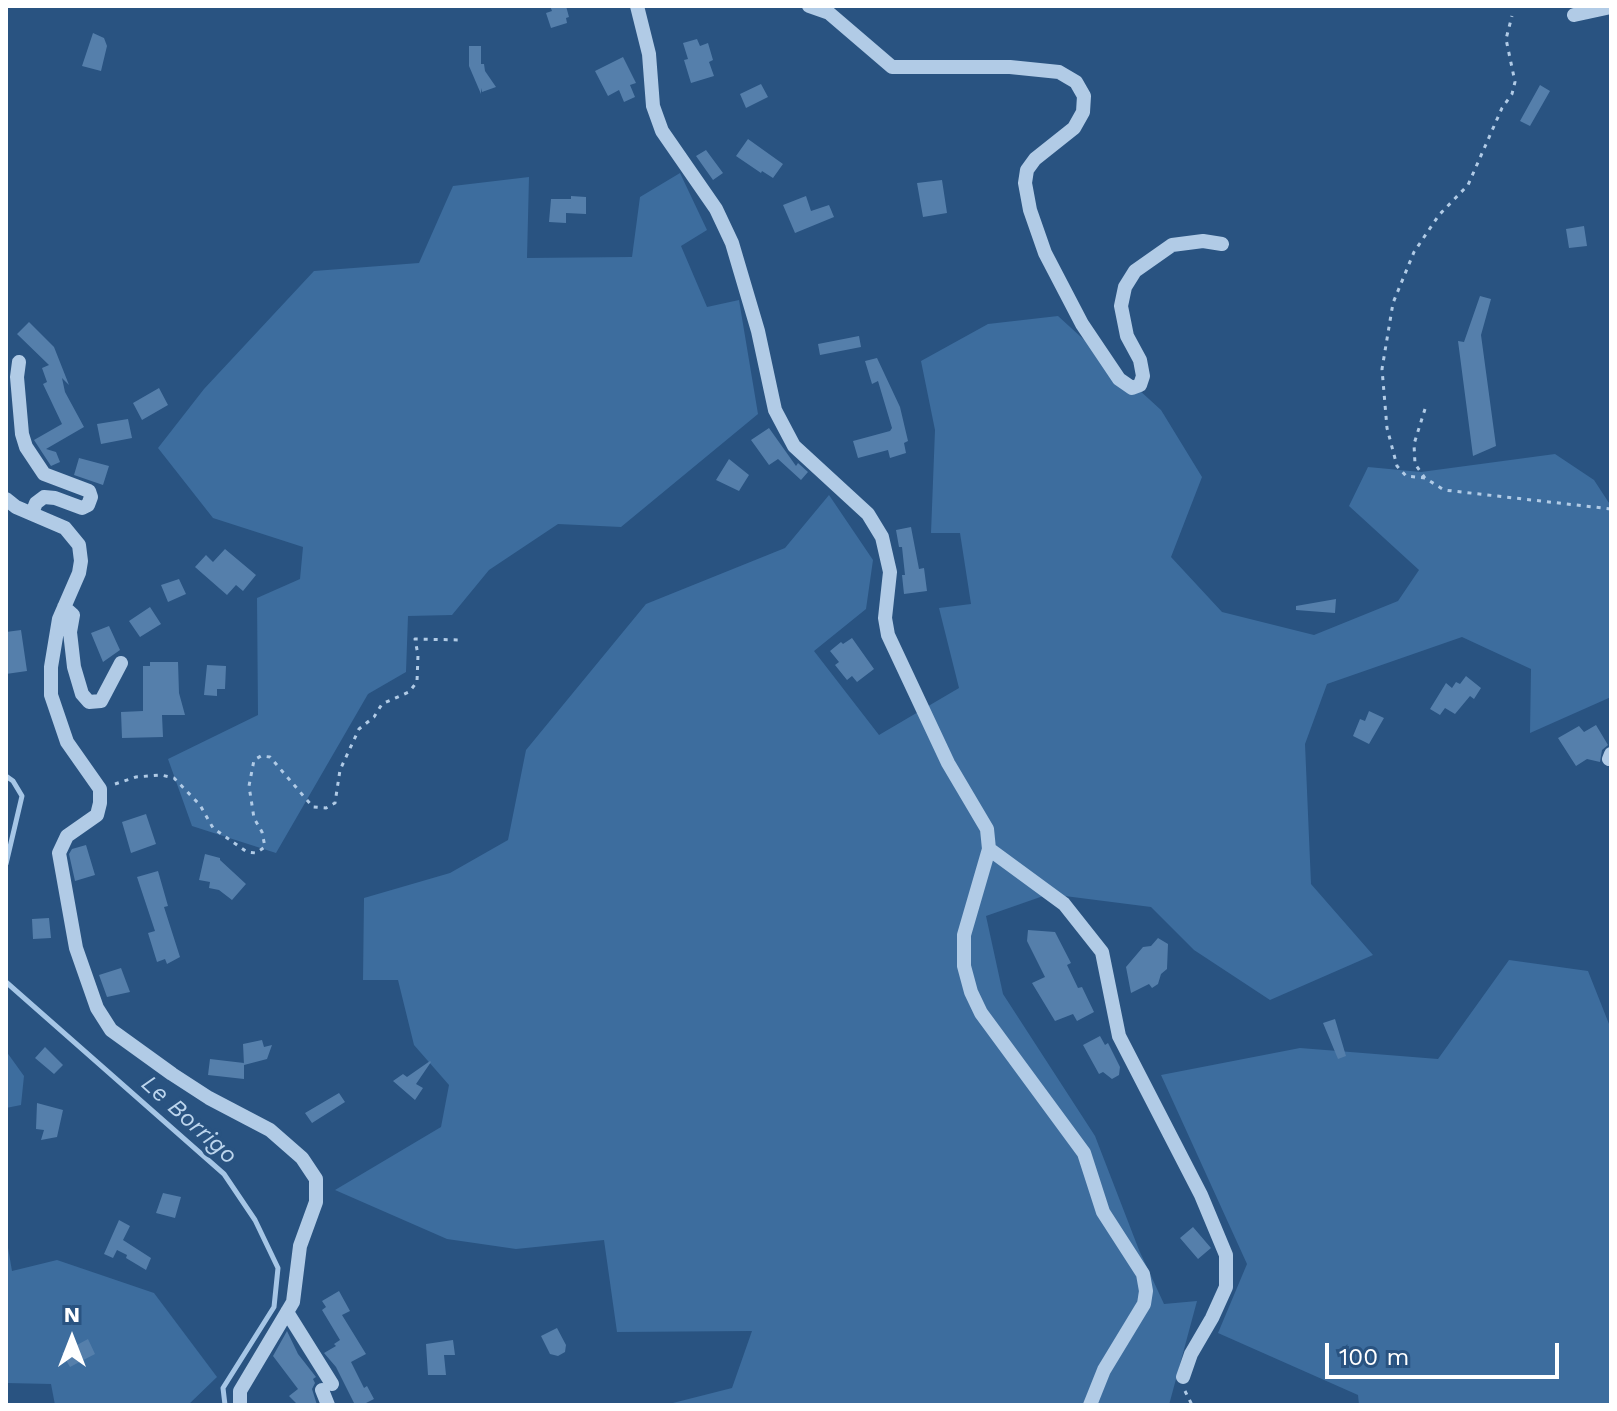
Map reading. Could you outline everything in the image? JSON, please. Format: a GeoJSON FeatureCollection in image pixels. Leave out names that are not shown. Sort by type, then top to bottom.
{"type":"FeatureCollection","features":[{"type":"Feature","properties":{"kind":"street"},"geometry":{"type":"LineString","coordinates":[[637,6],[649,54],[653,106],[662,131],[716,209],[732,243],[758,331],[775,410],[794,446],[868,514],[882,537],[890,572],[885,618],[888,635],[942,751],[987,829],[989,849],[964,935],[964,966],[971,992],[981,1013],[1084,1153],[1103,1212],[1143,1274],[1146,1291],[1144,1304],[1104,1370],[1090,1405]]}},
{"type":"Feature","properties":{"kind":"street"},"geometry":{"type":"LineString","coordinates":[[809,6],[829,13],[892,67],[1010,67],[1059,72],[1076,82],[1084,96],[1083,112],[1074,128],[1035,159],[1027,170],[1025,183],[1030,210],[1051,265],[1082,324],[1119,379],[1132,388],[1140,385],[1143,376],[1140,360],[1127,336],[1121,306],[1125,287],[1135,271],[1172,245],[1203,241],[1222,244]]}},
{"type":"Feature","properties":{"kind":"street"},"geometry":{"type":"LineString","coordinates":[[1574,15],[1611,7]]}},
{"type":"Feature","properties":{"kind":"street"},"geometry":{"type":"LineString","coordinates":[[19,362],[17,377],[26,447],[44,474],[89,491],[91,497],[88,505],[82,508],[44,497],[36,503],[32,513]]}},
{"type":"Feature","properties":{"kind":"street"},"geometry":{"type":"LineString","coordinates":[[6,499],[65,528],[79,545],[79,573],[59,619],[51,667],[51,695],[67,742],[100,789],[97,815],[67,836],[59,853],[76,948],[97,1008],[111,1030],[172,1074],[209,1098],[270,1130],[302,1158],[316,1179],[316,1202],[300,1246],[293,1302],[240,1391],[240,1405]]}},
{"type":"Feature","properties":{"kind":"street"},"geometry":{"type":"LineString","coordinates":[[64,607],[73,615],[70,632],[74,667],[82,694],[89,702],[101,701],[121,663]]}},
{"type":"Feature","properties":{"kind":"street"},"geometry":{"type":"LineString","coordinates":[[989,849],[1064,904],[1102,952],[1119,1036],[1201,1195],[1226,1255],[1226,1287],[1191,1354],[1183,1377]]}},
{"type":"Feature","properties":{"kind":"street"},"geometry":{"type":"LineString","coordinates":[[287,1312],[327,1387],[328,1405]]}},
{"type":"Feature","properties":{"kind":"path"},"geometry":{"type":"LineString","coordinates":[[1425,478],[1406,476],[1397,466],[1387,428],[1382,369],[1393,303],[1414,252],[1439,215],[1468,185],[1502,108],[1512,94],[1515,82],[1506,39],[1512,16]]}},
{"type":"Feature","properties":{"kind":"path"},"geometry":{"type":"LineString","coordinates":[[1425,409],[1414,444],[1415,464],[1425,478],[1444,490],[1611,509]]}},
{"type":"Feature","properties":{"kind":"path"},"geometry":{"type":"LineString","coordinates":[[100,789],[136,777],[161,775],[174,778],[200,805],[213,828],[247,852],[256,853],[265,847],[262,832],[254,818],[249,786],[254,760],[261,756],[270,757],[313,807],[326,808],[335,803],[340,770],[359,729],[374,717],[382,704],[409,692],[417,682],[415,639],[463,640]]}},
{"type":"Feature","properties":{"kind":"shaded area"},"geometry":{"type":"Polygon","coordinates":[[[680,173],[707,230],[681,246],[707,307],[739,300],[758,414],[621,527],[558,524],[489,570],[452,615],[408,616],[406,672],[368,694],[276,853],[192,826],[168,759],[258,715],[257,598],[300,579],[303,547],[213,518],[158,448],[204,389],[314,271],[419,263],[453,186],[529,177],[527,258],[632,257],[640,197],[680,173]]]}},
{"type":"Feature","properties":{"kind":"shaded area"},"geometry":{"type":"Polygon","coordinates":[[[1058,316],[1161,410],[1202,477],[1171,557],[1222,612],[1314,635],[1398,601],[1419,570],[1349,506],[1368,467],[1421,472],[1555,454],[1594,480],[1611,506],[1611,697],[1530,733],[1531,669],[1462,637],[1327,684],[1305,744],[1311,884],[1373,955],[1270,1000],[1194,950],[1151,907],[1049,894],[986,916],[1003,994],[1095,1136],[1139,1250],[1164,1304],[1197,1301],[1169,1405],[665,1405],[732,1388],[752,1331],[617,1332],[604,1240],[516,1249],[447,1239],[335,1190],[441,1127],[449,1085],[414,1045],[398,980],[363,980],[364,898],[450,873],[508,840],[526,750],[646,604],[785,548],[829,495],[873,560],[866,609],[814,651],[879,735],[959,688],[939,608],[971,604],[960,533],[931,533],[935,430],[921,361],[988,324],[1058,316]]]}},
{"type":"Feature","properties":{"kind":"shaded area"},"geometry":{"type":"Polygon","coordinates":[[[1509,960],[1588,971],[1611,1029],[1611,1405],[1359,1405],[1358,1395],[1218,1333],[1247,1264],[1161,1075],[1300,1048],[1438,1059],[1509,960]]]}},
{"type":"Feature","properties":{"kind":"shaded area"},"geometry":{"type":"Polygon","coordinates":[[[6,1051],[24,1076],[21,1105],[6,1108],[6,1051]]]}},
{"type":"Feature","properties":{"kind":"shaded area"},"geometry":{"type":"Polygon","coordinates":[[[6,1236],[12,1271],[57,1260],[154,1293],[217,1377],[188,1405],[55,1405],[51,1384],[6,1383],[6,1236]]]}},
{"type":"Feature","properties":{"kind":"building"},"geometry":{"type":"Polygon","coordinates":[[[550,6],[566,6],[567,23],[551,28],[546,13],[552,11],[550,6]]]}},
{"type":"Feature","properties":{"kind":"building"},"geometry":{"type":"Polygon","coordinates":[[[93,33],[104,38],[107,46],[101,71],[82,66],[93,33]]]}},
{"type":"Feature","properties":{"kind":"building"},"geometry":{"type":"Polygon","coordinates":[[[697,39],[700,46],[708,43],[713,60],[709,62],[714,76],[691,83],[683,43],[697,39]]]}},
{"type":"Feature","properties":{"kind":"building"},"geometry":{"type":"Polygon","coordinates":[[[469,46],[481,46],[481,64],[484,64],[496,87],[482,92],[481,88],[481,94],[469,66],[469,46]]]}},
{"type":"Feature","properties":{"kind":"building"},"geometry":{"type":"Polygon","coordinates":[[[623,57],[636,83],[630,85],[635,97],[624,102],[619,90],[608,96],[595,71],[623,57]]]}},
{"type":"Feature","properties":{"kind":"building"},"geometry":{"type":"Polygon","coordinates":[[[761,84],[768,97],[746,108],[740,94],[761,84]]]}},
{"type":"Feature","properties":{"kind":"building"},"geometry":{"type":"Polygon","coordinates":[[[1540,85],[1550,91],[1530,126],[1520,121],[1540,85]]]}},
{"type":"Feature","properties":{"kind":"building"},"geometry":{"type":"Polygon","coordinates":[[[748,139],[783,164],[773,178],[736,156],[748,139]]]}},
{"type":"Feature","properties":{"kind":"building"},"geometry":{"type":"Polygon","coordinates":[[[706,150],[723,173],[713,180],[696,156],[706,150]]]}},
{"type":"Feature","properties":{"kind":"building"},"geometry":{"type":"Polygon","coordinates":[[[942,180],[947,213],[923,217],[917,183],[942,180]]]}},
{"type":"Feature","properties":{"kind":"building"},"geometry":{"type":"Polygon","coordinates":[[[571,196],[586,197],[586,214],[566,213],[566,223],[549,222],[551,199],[571,199],[571,196]]]}},
{"type":"Feature","properties":{"kind":"building"},"geometry":{"type":"Polygon","coordinates":[[[806,196],[811,211],[829,205],[834,217],[795,233],[783,205],[806,196]]]}},
{"type":"Feature","properties":{"kind":"building"},"geometry":{"type":"Polygon","coordinates":[[[1584,226],[1587,246],[1569,248],[1566,229],[1584,226]]]}},
{"type":"Feature","properties":{"kind":"building"},"geometry":{"type":"Polygon","coordinates":[[[1480,296],[1491,299],[1481,335],[1496,446],[1473,456],[1458,341],[1464,342],[1480,296]]]}},
{"type":"Feature","properties":{"kind":"building"},"geometry":{"type":"Polygon","coordinates":[[[29,322],[54,347],[69,385],[62,378],[65,392],[84,427],[46,449],[56,452],[60,462],[51,466],[34,440],[62,424],[43,384],[47,382],[42,368],[49,365],[17,334],[29,322]]]}},
{"type":"Feature","properties":{"kind":"building"},"geometry":{"type":"Polygon","coordinates":[[[859,336],[861,347],[820,355],[818,344],[859,336]]]}},
{"type":"Feature","properties":{"kind":"building"},"geometry":{"type":"Polygon","coordinates":[[[877,358],[900,407],[908,441],[904,443],[906,453],[890,458],[888,450],[858,458],[853,441],[892,428],[878,381],[872,384],[865,361],[877,358]]]}},
{"type":"Feature","properties":{"kind":"building"},"geometry":{"type":"Polygon","coordinates":[[[159,388],[168,405],[142,420],[133,403],[159,388]]]}},
{"type":"Feature","properties":{"kind":"building"},"geometry":{"type":"Polygon","coordinates":[[[128,419],[132,438],[101,444],[97,424],[128,419]]]}},
{"type":"Feature","properties":{"kind":"building"},"geometry":{"type":"Polygon","coordinates":[[[769,428],[796,466],[798,463],[808,472],[801,480],[778,459],[769,465],[751,440],[769,428]]]}},
{"type":"Feature","properties":{"kind":"building"},"geometry":{"type":"Polygon","coordinates":[[[79,458],[109,466],[103,485],[74,475],[79,458]]]}},
{"type":"Feature","properties":{"kind":"building"},"geometry":{"type":"Polygon","coordinates":[[[729,459],[749,475],[739,491],[716,480],[729,459]]]}},
{"type":"Feature","properties":{"kind":"building"},"geometry":{"type":"Polygon","coordinates":[[[911,527],[919,569],[924,568],[927,591],[904,594],[902,547],[899,547],[896,530],[911,527]]]}},
{"type":"Feature","properties":{"kind":"building"},"geometry":{"type":"Polygon","coordinates":[[[225,549],[256,575],[243,591],[236,585],[227,595],[195,567],[206,555],[213,562],[225,549]]]}},
{"type":"Feature","properties":{"kind":"building"},"geometry":{"type":"Polygon","coordinates":[[[179,579],[186,594],[168,602],[161,585],[179,579]]]}},
{"type":"Feature","properties":{"kind":"building"},"geometry":{"type":"Polygon","coordinates":[[[1336,599],[1335,613],[1296,610],[1296,606],[1336,599]]]}},
{"type":"Feature","properties":{"kind":"building"},"geometry":{"type":"Polygon","coordinates":[[[150,607],[161,624],[140,637],[129,621],[150,607]]]}},
{"type":"Feature","properties":{"kind":"building"},"geometry":{"type":"Polygon","coordinates":[[[109,626],[120,650],[103,662],[91,633],[109,626]]]}},
{"type":"Feature","properties":{"kind":"building"},"geometry":{"type":"Polygon","coordinates":[[[21,630],[27,671],[6,674],[6,632],[21,630]]]}},
{"type":"Feature","properties":{"kind":"building"},"geometry":{"type":"Polygon","coordinates":[[[852,638],[874,669],[857,682],[852,676],[847,680],[835,665],[839,662],[830,651],[852,638]]]}},
{"type":"Feature","properties":{"kind":"building"},"geometry":{"type":"Polygon","coordinates":[[[150,662],[178,662],[179,693],[185,715],[162,715],[163,737],[122,738],[121,712],[143,711],[143,666],[150,666],[150,662]]]}},
{"type":"Feature","properties":{"kind":"building"},"geometry":{"type":"Polygon","coordinates":[[[207,665],[226,666],[225,689],[217,689],[217,696],[204,695],[207,665]]]}},
{"type":"Feature","properties":{"kind":"building"},"geometry":{"type":"Polygon","coordinates":[[[1466,676],[1481,688],[1474,699],[1470,696],[1455,714],[1445,708],[1440,715],[1430,709],[1446,683],[1452,688],[1466,676]]]}},
{"type":"Feature","properties":{"kind":"building"},"geometry":{"type":"Polygon","coordinates":[[[1369,711],[1384,718],[1369,744],[1353,736],[1360,719],[1365,721],[1369,711]]]}},
{"type":"Feature","properties":{"kind":"building"},"geometry":{"type":"Polygon","coordinates":[[[1596,725],[1608,745],[1602,750],[1600,762],[1587,759],[1576,766],[1558,738],[1579,726],[1584,732],[1596,725]]]}},
{"type":"Feature","properties":{"kind":"building"},"geometry":{"type":"Polygon","coordinates":[[[146,814],[156,844],[131,853],[122,822],[146,814]]]}},
{"type":"Feature","properties":{"kind":"building"},"geometry":{"type":"Polygon","coordinates":[[[86,845],[95,875],[75,881],[69,854],[72,849],[86,845]]]}},
{"type":"Feature","properties":{"kind":"building"},"geometry":{"type":"Polygon","coordinates":[[[205,854],[220,858],[246,884],[232,900],[219,890],[209,888],[210,882],[199,880],[205,854]]]}},
{"type":"Feature","properties":{"kind":"building"},"geometry":{"type":"Polygon","coordinates":[[[158,871],[168,906],[164,907],[180,957],[167,964],[165,959],[157,962],[148,933],[155,931],[137,877],[158,871]]]}},
{"type":"Feature","properties":{"kind":"building"},"geometry":{"type":"Polygon","coordinates":[[[49,918],[51,938],[33,939],[32,919],[49,918]]]}},
{"type":"Feature","properties":{"kind":"building"},"geometry":{"type":"Polygon","coordinates":[[[1028,930],[1055,932],[1071,963],[1067,965],[1078,988],[1082,987],[1094,1012],[1077,1021],[1073,1014],[1055,1021],[1032,983],[1045,977],[1027,941],[1028,930]]]}},
{"type":"Feature","properties":{"kind":"building"},"geometry":{"type":"Polygon","coordinates":[[[1158,938],[1168,944],[1167,969],[1152,988],[1149,984],[1131,993],[1126,967],[1143,947],[1151,946],[1158,938]]]}},
{"type":"Feature","properties":{"kind":"building"},"geometry":{"type":"Polygon","coordinates":[[[121,968],[130,992],[107,997],[99,975],[121,968]]]}},
{"type":"Feature","properties":{"kind":"building"},"geometry":{"type":"Polygon","coordinates":[[[1335,1019],[1346,1056],[1338,1059],[1323,1023],[1335,1019]]]}},
{"type":"Feature","properties":{"kind":"building"},"geometry":{"type":"Polygon","coordinates":[[[1100,1036],[1105,1045],[1108,1043],[1120,1067],[1119,1075],[1112,1079],[1103,1072],[1099,1074],[1083,1045],[1100,1036]]]}},
{"type":"Feature","properties":{"kind":"building"},"geometry":{"type":"Polygon","coordinates":[[[262,1040],[264,1047],[272,1045],[267,1059],[244,1065],[243,1044],[262,1040]]]}},
{"type":"Feature","properties":{"kind":"building"},"geometry":{"type":"Polygon","coordinates":[[[45,1047],[63,1065],[54,1074],[35,1058],[45,1047]]]}},
{"type":"Feature","properties":{"kind":"building"},"geometry":{"type":"Polygon","coordinates":[[[210,1059],[244,1063],[244,1079],[208,1075],[210,1059]]]}},
{"type":"Feature","properties":{"kind":"building"},"geometry":{"type":"Polygon","coordinates":[[[430,1061],[416,1084],[423,1088],[415,1100],[393,1081],[403,1074],[407,1077],[430,1061]]]}},
{"type":"Feature","properties":{"kind":"building"},"geometry":{"type":"Polygon","coordinates":[[[339,1093],[345,1102],[312,1123],[305,1113],[339,1093]]]}},
{"type":"Feature","properties":{"kind":"building"},"geometry":{"type":"Polygon","coordinates":[[[37,1103],[63,1110],[57,1137],[41,1140],[44,1130],[36,1129],[37,1103]]]}},
{"type":"Feature","properties":{"kind":"building"},"geometry":{"type":"Polygon","coordinates":[[[163,1193],[181,1197],[175,1218],[156,1213],[163,1193]]]}},
{"type":"Feature","properties":{"kind":"building"},"geometry":{"type":"Polygon","coordinates":[[[119,1220],[130,1226],[123,1240],[151,1258],[146,1270],[117,1250],[113,1258],[104,1254],[119,1220]]]}},
{"type":"Feature","properties":{"kind":"building"},"geometry":{"type":"Polygon","coordinates":[[[1193,1227],[1211,1248],[1198,1259],[1180,1238],[1193,1227]]]}},
{"type":"Feature","properties":{"kind":"building"},"geometry":{"type":"Polygon","coordinates":[[[339,1291],[350,1311],[342,1315],[366,1354],[351,1362],[364,1388],[367,1386],[374,1399],[362,1405],[355,1405],[336,1367],[324,1353],[340,1340],[322,1310],[326,1307],[322,1301],[339,1291]]]}},
{"type":"Feature","properties":{"kind":"building"},"geometry":{"type":"Polygon","coordinates":[[[557,1328],[566,1345],[565,1352],[558,1356],[550,1354],[541,1336],[557,1328]]]}},
{"type":"Feature","properties":{"kind":"building"},"geometry":{"type":"Polygon","coordinates":[[[287,1331],[298,1354],[316,1377],[312,1389],[317,1405],[298,1405],[289,1396],[298,1389],[273,1356],[287,1331]]]}},
{"type":"Feature","properties":{"kind":"building"},"geometry":{"type":"Polygon","coordinates":[[[88,1339],[95,1354],[70,1367],[62,1353],[88,1339]]]}},
{"type":"Feature","properties":{"kind":"building"},"geometry":{"type":"Polygon","coordinates":[[[453,1340],[455,1355],[444,1355],[446,1375],[428,1375],[426,1344],[453,1340]]]}},
{"type":"Feature","properties":{"kind":"waterway","name":"Le Borrigo"},"geometry":{"type":"LineString","coordinates":[[6,776],[22,796],[6,864]]}},
{"type":"Feature","properties":{"kind":"waterway","name":"Le Borrigo"},"geometry":{"type":"LineString","coordinates":[[6,982],[224,1174],[255,1220],[278,1268],[274,1307],[223,1388],[225,1405]]}}]}
